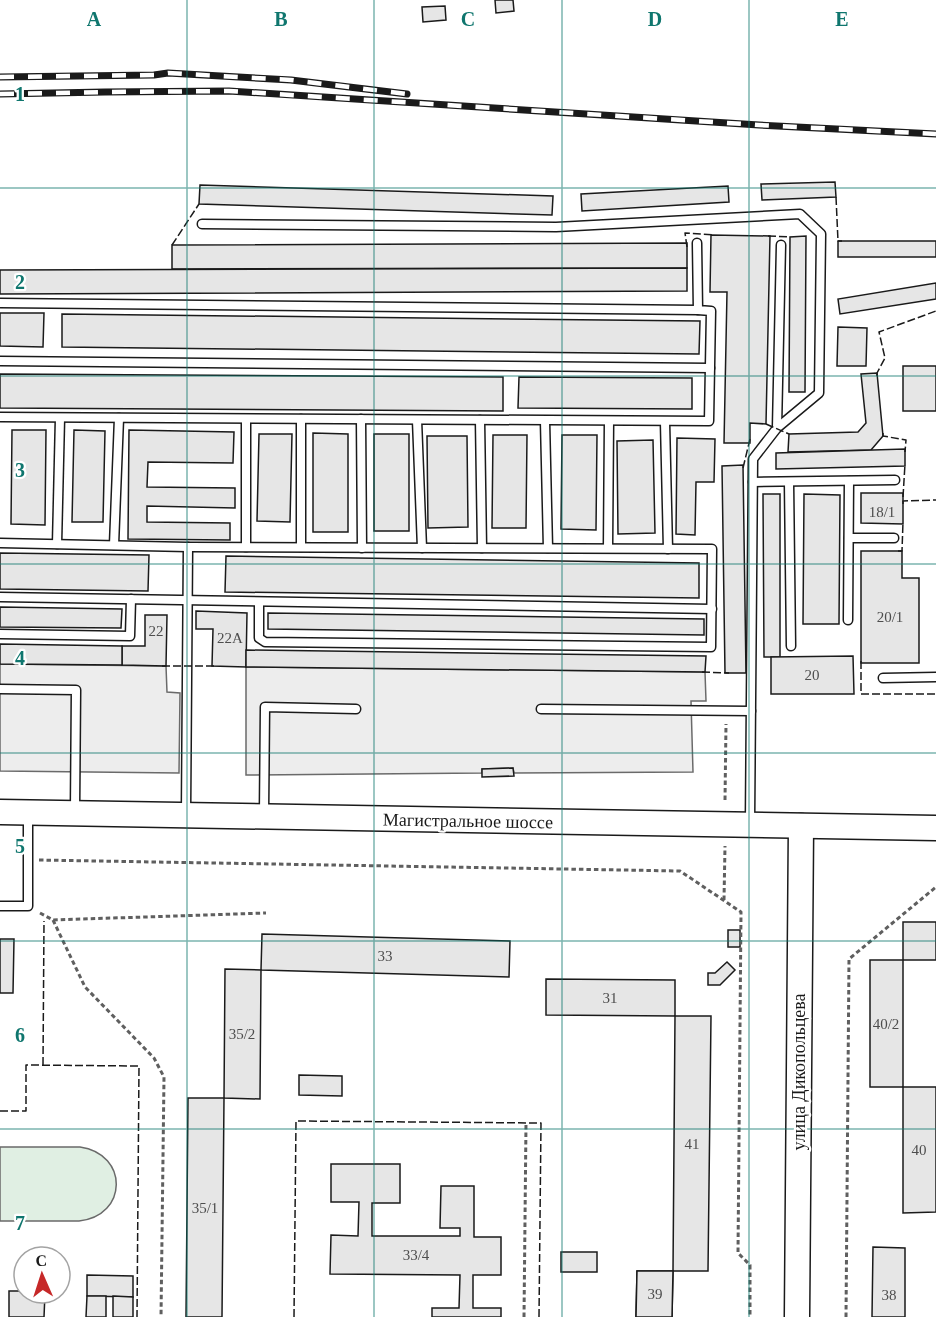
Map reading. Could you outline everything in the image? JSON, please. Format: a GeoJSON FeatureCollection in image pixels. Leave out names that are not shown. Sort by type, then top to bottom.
{"type":"FeatureCollection","features":[{"type":"Feature","properties":{"kind":"main road","name":"Магистральное шоссе"},"geometry":{"type":"LineString","coordinates":[[0,812],[936,828]]}},
{"type":"Feature","properties":{"kind":"main road","name":"улица Дикопольцева"},"geometry":{"type":"LineString","coordinates":[[797,1317],[801,826]]}},
{"type":"Feature","properties":{"kind":"lane"},"geometry":{"type":"LineString","coordinates":[[202,224],[556,227],[800,214],[821,234],[819,393],[777,428],[753,459],[750,825]]}},
{"type":"Feature","properties":{"kind":"lane"},"geometry":{"type":"LineString","coordinates":[[697,243],[698,310]]}},
{"type":"Feature","properties":{"kind":"lane"},"geometry":{"type":"LineString","coordinates":[[777,428],[781,245]]}},
{"type":"Feature","properties":{"kind":"lane"},"geometry":{"type":"LineString","coordinates":[[0,303],[711,311],[709,421],[0,417]]}},
{"type":"Feature","properties":{"kind":"lane"},"geometry":{"type":"LineString","coordinates":[[0,361],[710,368]]}},
{"type":"Feature","properties":{"kind":"lane"},"geometry":{"type":"LineString","coordinates":[[57,544],[60,418]]}},
{"type":"Feature","properties":{"kind":"lane"},"geometry":{"type":"LineString","coordinates":[[114,545],[119,418]]}},
{"type":"Feature","properties":{"kind":"lane"},"geometry":{"type":"LineString","coordinates":[[246,419],[246,547]]}},
{"type":"Feature","properties":{"kind":"lane"},"geometry":{"type":"LineString","coordinates":[[301,419],[301,547]]}},
{"type":"Feature","properties":{"kind":"lane"},"geometry":{"type":"LineString","coordinates":[[361,419],[362,548]]}},
{"type":"Feature","properties":{"kind":"lane"},"geometry":{"type":"LineString","coordinates":[[417,420],[422,548]]}},
{"type":"Feature","properties":{"kind":"lane"},"geometry":{"type":"LineString","coordinates":[[480,420],[482,548]]}},
{"type":"Feature","properties":{"kind":"lane"},"geometry":{"type":"LineString","coordinates":[[545,421],[548,548]]}},
{"type":"Feature","properties":{"kind":"lane"},"geometry":{"type":"LineString","coordinates":[[608,548],[609,421]]}},
{"type":"Feature","properties":{"kind":"lane"},"geometry":{"type":"LineString","coordinates":[[665,422],[668,549]]}},
{"type":"Feature","properties":{"kind":"lane"},"geometry":{"type":"LineString","coordinates":[[753,482],[895,480]]}},
{"type":"Feature","properties":{"kind":"lane"},"geometry":{"type":"LineString","coordinates":[[848,620],[849,481]]}},
{"type":"Feature","properties":{"kind":"lane"},"geometry":{"type":"LineString","coordinates":[[789,482],[790,646]]}},
{"type":"Feature","properties":{"kind":"lane"},"geometry":{"type":"LineString","coordinates":[[849,538],[894,538]]}},
{"type":"Feature","properties":{"kind":"lane"},"geometry":{"type":"LineString","coordinates":[[0,543],[188,547],[712,549],[711,646],[265,642],[260,638],[259,602]]}},
{"type":"Feature","properties":{"kind":"lane"},"geometry":{"type":"LineString","coordinates":[[186,815],[188,547]]}},
{"type":"Feature","properties":{"kind":"lane"},"geometry":{"type":"LineString","coordinates":[[0,597],[712,609]]}},
{"type":"Feature","properties":{"kind":"lane"},"geometry":{"type":"LineString","coordinates":[[0,634],[130,636],[131,599]]}},
{"type":"Feature","properties":{"kind":"lane"},"geometry":{"type":"LineString","coordinates":[[883,678],[936,677]]}},
{"type":"Feature","properties":{"kind":"lane"},"geometry":{"type":"LineString","coordinates":[[0,688],[76,690],[75,814]]}},
{"type":"Feature","properties":{"kind":"lane"},"geometry":{"type":"LineString","coordinates":[[264,817],[265,707],[356,709]]}},
{"type":"Feature","properties":{"kind":"lane"},"geometry":{"type":"LineString","coordinates":[[541,709],[751,711]]}},
{"type":"Feature","properties":{"kind":"lane"},"geometry":{"type":"LineString","coordinates":[[0,906],[28,906],[28,813]]}},
{"type":"Feature","properties":{"kind":"path"},"geometry":{"type":"LineString","coordinates":[[725,800],[726,711]]}},
{"type":"Feature","properties":{"kind":"path"},"geometry":{"type":"LineString","coordinates":[[724,900],[725,844]]}},
{"type":"Feature","properties":{"kind":"path"},"geometry":{"type":"LineString","coordinates":[[28,860],[680,871],[741,912],[738,1253],[750,1265],[750,1317]]}},
{"type":"Feature","properties":{"kind":"path"},"geometry":{"type":"LineString","coordinates":[[846,1317],[849,959],[936,887]]}},
{"type":"Feature","properties":{"kind":"path"},"geometry":{"type":"LineString","coordinates":[[28,906],[53,920],[266,913]]}},
{"type":"Feature","properties":{"kind":"path"},"geometry":{"type":"LineString","coordinates":[[53,920],[86,987],[154,1058],[164,1077],[160,1317]]}},
{"type":"Feature","properties":{"kind":"path"},"geometry":{"type":"LineString","coordinates":[[524,1317],[526,1123]]}},
{"type":"Feature","properties":{"kind":"green space"},"geometry":{"type":"Polygon","coordinates":[[[0,1147],[80,1147],[96,1152],[107,1161],[114,1172],[116,1185],[114,1197],[107,1208],[95,1217],[79,1221],[0,1221],[0,1147]]]}},
{"type":"Feature","properties":{"kind":"shaded area"},"geometry":{"type":"Polygon","coordinates":[[[0,664],[166,666],[167,692],[180,693],[179,773],[0,771],[0,664]]]}},
{"type":"Feature","properties":{"kind":"shaded area"},"geometry":{"type":"Polygon","coordinates":[[[246,667],[705,672],[706,701],[691,701],[693,772],[514,773],[513,768],[482,769],[482,773],[246,775],[246,667]]]}},
{"type":"Feature","properties":{"kind":"building"},"geometry":{"type":"Polygon","coordinates":[[[495,0],[513,0],[514,11],[496,13],[495,0]]]}},
{"type":"Feature","properties":{"kind":"building"},"geometry":{"type":"Polygon","coordinates":[[[445,6],[446,20],[423,22],[422,7],[445,6]]]}},
{"type":"Feature","properties":{"kind":"building"},"geometry":{"type":"Polygon","coordinates":[[[835,182],[836,197],[762,200],[761,184],[835,182]]]}},
{"type":"Feature","properties":{"kind":"building"},"geometry":{"type":"Polygon","coordinates":[[[200,185],[553,196],[552,215],[199,204],[200,185]]]}},
{"type":"Feature","properties":{"kind":"building"},"geometry":{"type":"Polygon","coordinates":[[[728,186],[729,202],[582,211],[581,194],[728,186]]]}},
{"type":"Feature","properties":{"kind":"building"},"geometry":{"type":"Polygon","coordinates":[[[711,235],[770,236],[766,424],[750,423],[750,443],[724,443],[727,292],[710,292],[711,235]]]}},
{"type":"Feature","properties":{"kind":"building"},"geometry":{"type":"Polygon","coordinates":[[[806,236],[805,392],[789,392],[790,237],[806,236]]]}},
{"type":"Feature","properties":{"kind":"building"},"geometry":{"type":"Polygon","coordinates":[[[838,241],[936,241],[936,257],[838,257],[838,241]]]}},
{"type":"Feature","properties":{"kind":"building"},"geometry":{"type":"Polygon","coordinates":[[[687,243],[687,268],[172,269],[172,245],[687,243]]]}},
{"type":"Feature","properties":{"kind":"building"},"geometry":{"type":"Polygon","coordinates":[[[687,268],[687,291],[0,294],[0,270],[687,268]]]}},
{"type":"Feature","properties":{"kind":"building"},"geometry":{"type":"Polygon","coordinates":[[[936,283],[936,299],[840,314],[838,299],[936,283]]]}},
{"type":"Feature","properties":{"kind":"building"},"geometry":{"type":"Polygon","coordinates":[[[0,313],[44,313],[43,347],[0,346],[0,313]]]}},
{"type":"Feature","properties":{"kind":"building"},"geometry":{"type":"Polygon","coordinates":[[[62,314],[700,321],[699,354],[62,347],[62,314]]]}},
{"type":"Feature","properties":{"kind":"building"},"geometry":{"type":"Polygon","coordinates":[[[838,327],[867,328],[866,366],[837,366],[838,327]]]}},
{"type":"Feature","properties":{"kind":"building"},"geometry":{"type":"Polygon","coordinates":[[[903,366],[936,366],[936,411],[903,411],[903,366]]]}},
{"type":"Feature","properties":{"kind":"building"},"geometry":{"type":"Polygon","coordinates":[[[877,373],[883,436],[871,450],[788,452],[789,434],[858,432],[866,423],[861,374],[877,373]]]}},
{"type":"Feature","properties":{"kind":"building"},"geometry":{"type":"Polygon","coordinates":[[[0,374],[503,377],[503,411],[0,408],[0,374]]]}},
{"type":"Feature","properties":{"kind":"building"},"geometry":{"type":"Polygon","coordinates":[[[519,377],[692,378],[692,409],[518,408],[519,377]]]}},
{"type":"Feature","properties":{"kind":"building"},"geometry":{"type":"Polygon","coordinates":[[[12,430],[46,430],[45,525],[11,524],[12,430]]]}},
{"type":"Feature","properties":{"kind":"building"},"geometry":{"type":"Polygon","coordinates":[[[74,430],[105,431],[103,522],[72,522],[74,430]]]}},
{"type":"Feature","properties":{"kind":"building"},"geometry":{"type":"Polygon","coordinates":[[[129,430],[234,432],[233,463],[148,462],[147,487],[235,488],[235,508],[147,506],[147,522],[230,523],[230,540],[128,539],[129,430]]]}},
{"type":"Feature","properties":{"kind":"building"},"geometry":{"type":"Polygon","coordinates":[[[313,433],[348,434],[348,532],[313,532],[313,433]]]}},
{"type":"Feature","properties":{"kind":"building"},"geometry":{"type":"Polygon","coordinates":[[[259,434],[292,434],[290,522],[257,521],[259,434]]]}},
{"type":"Feature","properties":{"kind":"building"},"geometry":{"type":"Polygon","coordinates":[[[374,434],[409,434],[409,531],[374,531],[374,434]]]}},
{"type":"Feature","properties":{"kind":"building"},"geometry":{"type":"Polygon","coordinates":[[[493,435],[527,435],[526,528],[492,528],[493,435]]]}},
{"type":"Feature","properties":{"kind":"building"},"geometry":{"type":"Polygon","coordinates":[[[562,435],[597,435],[596,530],[561,529],[562,435]]]}},
{"type":"Feature","properties":{"kind":"building"},"geometry":{"type":"Polygon","coordinates":[[[427,436],[467,436],[468,527],[428,528],[427,436]]]}},
{"type":"Feature","properties":{"kind":"building"},"geometry":{"type":"Polygon","coordinates":[[[677,438],[715,439],[714,482],[696,482],[695,535],[676,534],[677,438]]]}},
{"type":"Feature","properties":{"kind":"building"},"geometry":{"type":"Polygon","coordinates":[[[653,440],[655,533],[618,534],[617,441],[653,440]]]}},
{"type":"Feature","properties":{"kind":"building"},"geometry":{"type":"Polygon","coordinates":[[[905,449],[905,466],[776,469],[776,453],[905,449]]]}},
{"type":"Feature","properties":{"kind":"building"},"geometry":{"type":"Polygon","coordinates":[[[743,465],[746,673],[725,673],[722,466],[743,465]]]}},
{"type":"Feature","properties":{"kind":"building"},"geometry":{"type":"Polygon","coordinates":[[[861,493],[903,493],[903,524],[861,523],[861,493]]]}},
{"type":"Feature","properties":{"kind":"building"},"geometry":{"type":"Polygon","coordinates":[[[763,494],[780,494],[780,657],[764,657],[763,494]]]}},
{"type":"Feature","properties":{"kind":"building"},"geometry":{"type":"Polygon","coordinates":[[[804,494],[840,495],[839,624],[803,624],[804,494]]]}},
{"type":"Feature","properties":{"kind":"building"},"geometry":{"type":"Polygon","coordinates":[[[861,551],[902,551],[902,578],[919,578],[919,663],[861,663],[861,551]]]}},
{"type":"Feature","properties":{"kind":"building"},"geometry":{"type":"Polygon","coordinates":[[[0,553],[149,555],[148,591],[0,589],[0,553]]]}},
{"type":"Feature","properties":{"kind":"building"},"geometry":{"type":"Polygon","coordinates":[[[226,556],[699,563],[699,598],[225,592],[226,556]]]}},
{"type":"Feature","properties":{"kind":"building"},"geometry":{"type":"Polygon","coordinates":[[[0,607],[122,609],[121,628],[0,627],[0,607]]]}},
{"type":"Feature","properties":{"kind":"building"},"geometry":{"type":"Polygon","coordinates":[[[196,611],[247,613],[246,667],[212,666],[213,629],[196,629],[196,611]]]}},
{"type":"Feature","properties":{"kind":"building"},"geometry":{"type":"Polygon","coordinates":[[[268,613],[704,619],[704,635],[268,629],[268,613]]]}},
{"type":"Feature","properties":{"kind":"building"},"geometry":{"type":"Polygon","coordinates":[[[145,615],[167,615],[166,666],[122,665],[122,646],[145,646],[145,615]]]}},
{"type":"Feature","properties":{"kind":"building"},"geometry":{"type":"Polygon","coordinates":[[[0,644],[122,646],[122,665],[0,664],[0,644]]]}},
{"type":"Feature","properties":{"kind":"building"},"geometry":{"type":"Polygon","coordinates":[[[246,650],[706,656],[705,672],[246,667],[246,650]]]}},
{"type":"Feature","properties":{"kind":"building"},"geometry":{"type":"Polygon","coordinates":[[[853,656],[854,694],[771,694],[771,657],[853,656]]]}},
{"type":"Feature","properties":{"kind":"building"},"geometry":{"type":"Polygon","coordinates":[[[513,768],[514,776],[482,777],[482,769],[513,768]]]}},
{"type":"Feature","properties":{"kind":"building"},"geometry":{"type":"Polygon","coordinates":[[[903,922],[936,922],[936,960],[903,960],[903,922]]]}},
{"type":"Feature","properties":{"kind":"building"},"geometry":{"type":"Polygon","coordinates":[[[728,930],[740,930],[740,947],[728,947],[728,930]]]}},
{"type":"Feature","properties":{"kind":"building"},"geometry":{"type":"Polygon","coordinates":[[[262,934],[510,941],[509,977],[261,970],[262,934]]]}},
{"type":"Feature","properties":{"kind":"building"},"geometry":{"type":"Polygon","coordinates":[[[0,939],[14,939],[13,993],[0,993],[0,939]]]}},
{"type":"Feature","properties":{"kind":"building"},"geometry":{"type":"Polygon","coordinates":[[[870,960],[903,960],[903,1087],[870,1087],[870,960]]]}},
{"type":"Feature","properties":{"kind":"building"},"geometry":{"type":"Polygon","coordinates":[[[727,962],[735,970],[720,985],[708,985],[708,973],[715,973],[727,962]]]}},
{"type":"Feature","properties":{"kind":"building"},"geometry":{"type":"Polygon","coordinates":[[[225,969],[261,970],[260,1099],[224,1098],[225,969]]]}},
{"type":"Feature","properties":{"kind":"building"},"geometry":{"type":"Polygon","coordinates":[[[546,979],[675,980],[675,1016],[546,1015],[546,979]]]}},
{"type":"Feature","properties":{"kind":"building"},"geometry":{"type":"Polygon","coordinates":[[[675,1016],[711,1016],[708,1271],[673,1271],[675,1016]]]}},
{"type":"Feature","properties":{"kind":"building"},"geometry":{"type":"Polygon","coordinates":[[[299,1075],[342,1076],[342,1096],[299,1095],[299,1075]]]}},
{"type":"Feature","properties":{"kind":"building"},"geometry":{"type":"Polygon","coordinates":[[[903,1087],[936,1087],[936,1212],[903,1213],[903,1087]]]}},
{"type":"Feature","properties":{"kind":"building"},"geometry":{"type":"Polygon","coordinates":[[[188,1098],[224,1098],[222,1317],[186,1317],[188,1098]]]}},
{"type":"Feature","properties":{"kind":"building"},"geometry":{"type":"Polygon","coordinates":[[[331,1164],[400,1164],[400,1203],[372,1203],[372,1236],[460,1236],[460,1228],[440,1228],[441,1186],[474,1186],[474,1237],[501,1237],[501,1275],[473,1275],[473,1308],[501,1308],[501,1317],[432,1317],[432,1308],[459,1308],[460,1275],[330,1274],[331,1235],[358,1236],[359,1202],[331,1202],[331,1164]]]}},
{"type":"Feature","properties":{"kind":"building"},"geometry":{"type":"Polygon","coordinates":[[[873,1247],[905,1248],[905,1317],[872,1317],[873,1247]]]}},
{"type":"Feature","properties":{"kind":"building"},"geometry":{"type":"Polygon","coordinates":[[[561,1252],[597,1252],[597,1272],[561,1272],[561,1252]]]}},
{"type":"Feature","properties":{"kind":"building"},"geometry":{"type":"Polygon","coordinates":[[[637,1271],[673,1271],[672,1317],[636,1317],[637,1271]]]}},
{"type":"Feature","properties":{"kind":"building"},"geometry":{"type":"Polygon","coordinates":[[[637,1271],[673,1271],[672,1317],[636,1317],[637,1271]]]}},
{"type":"Feature","properties":{"kind":"building"},"geometry":{"type":"Polygon","coordinates":[[[87,1275],[133,1276],[133,1297],[87,1296],[87,1275]]]}},
{"type":"Feature","properties":{"kind":"building"},"geometry":{"type":"Polygon","coordinates":[[[9,1291],[12,1291],[12,1305],[44,1305],[44,1317],[9,1317],[9,1291]]]}},
{"type":"Feature","properties":{"kind":"building"},"geometry":{"type":"Polygon","coordinates":[[[87,1296],[106,1296],[106,1317],[86,1317],[87,1296]]]}},
{"type":"Feature","properties":{"kind":"building"},"geometry":{"type":"Polygon","coordinates":[[[113,1296],[133,1297],[133,1317],[113,1317],[113,1296]]]}},
{"type":"Feature","properties":{"kind":"railway"},"geometry":{"type":"LineString","coordinates":[[0,77],[168,73],[291,80],[407,94]]}},
{"type":"Feature","properties":{"kind":"railway"},"geometry":{"type":"LineString","coordinates":[[0,94],[229,91],[936,134]]}},
{"type":"Feature","properties":{"kind":"fence"},"geometry":{"type":"LineString","coordinates":[[836,197],[838,241],[842,241]]}},
{"type":"Feature","properties":{"kind":"fence"},"geometry":{"type":"LineString","coordinates":[[172,245],[199,204]]}},
{"type":"Feature","properties":{"kind":"fence"},"geometry":{"type":"LineString","coordinates":[[687,247],[685,233],[714,235]]}},
{"type":"Feature","properties":{"kind":"fence"},"geometry":{"type":"LineString","coordinates":[[768,236],[790,237]]}},
{"type":"Feature","properties":{"kind":"fence"},"geometry":{"type":"LineString","coordinates":[[877,376],[885,358],[879,332],[936,311]]}},
{"type":"Feature","properties":{"kind":"fence"},"geometry":{"type":"LineString","coordinates":[[766,424],[789,434]]}},
{"type":"Feature","properties":{"kind":"fence"},"geometry":{"type":"LineString","coordinates":[[883,433],[883,436],[906,440],[905,452]]}},
{"type":"Feature","properties":{"kind":"fence"},"geometry":{"type":"LineString","coordinates":[[743,468],[750,439]]}},
{"type":"Feature","properties":{"kind":"fence"},"geometry":{"type":"LineString","coordinates":[[903,497],[905,464]]}},
{"type":"Feature","properties":{"kind":"fence"},"geometry":{"type":"LineString","coordinates":[[903,504],[903,501],[936,500]]}},
{"type":"Feature","properties":{"kind":"fence"},"geometry":{"type":"LineString","coordinates":[[898,551],[902,551],[903,522]]}},
{"type":"Feature","properties":{"kind":"fence"},"geometry":{"type":"LineString","coordinates":[[861,661],[861,694],[936,694]]}},
{"type":"Feature","properties":{"kind":"fence"},"geometry":{"type":"LineString","coordinates":[[162,666],[216,666]]}},
{"type":"Feature","properties":{"kind":"fence"},"geometry":{"type":"LineString","coordinates":[[702,672],[729,673]]}},
{"type":"Feature","properties":{"kind":"fence"},"geometry":{"type":"LineString","coordinates":[[43,1065],[44,921]]}},
{"type":"Feature","properties":{"kind":"fence"},"geometry":{"type":"LineString","coordinates":[[0,1111],[26,1111],[26,1065],[139,1066],[137,1317]]}},
{"type":"Feature","properties":{"kind":"fence"},"geometry":{"type":"LineString","coordinates":[[294,1317],[296,1121],[541,1123],[539,1317]]}}]}
